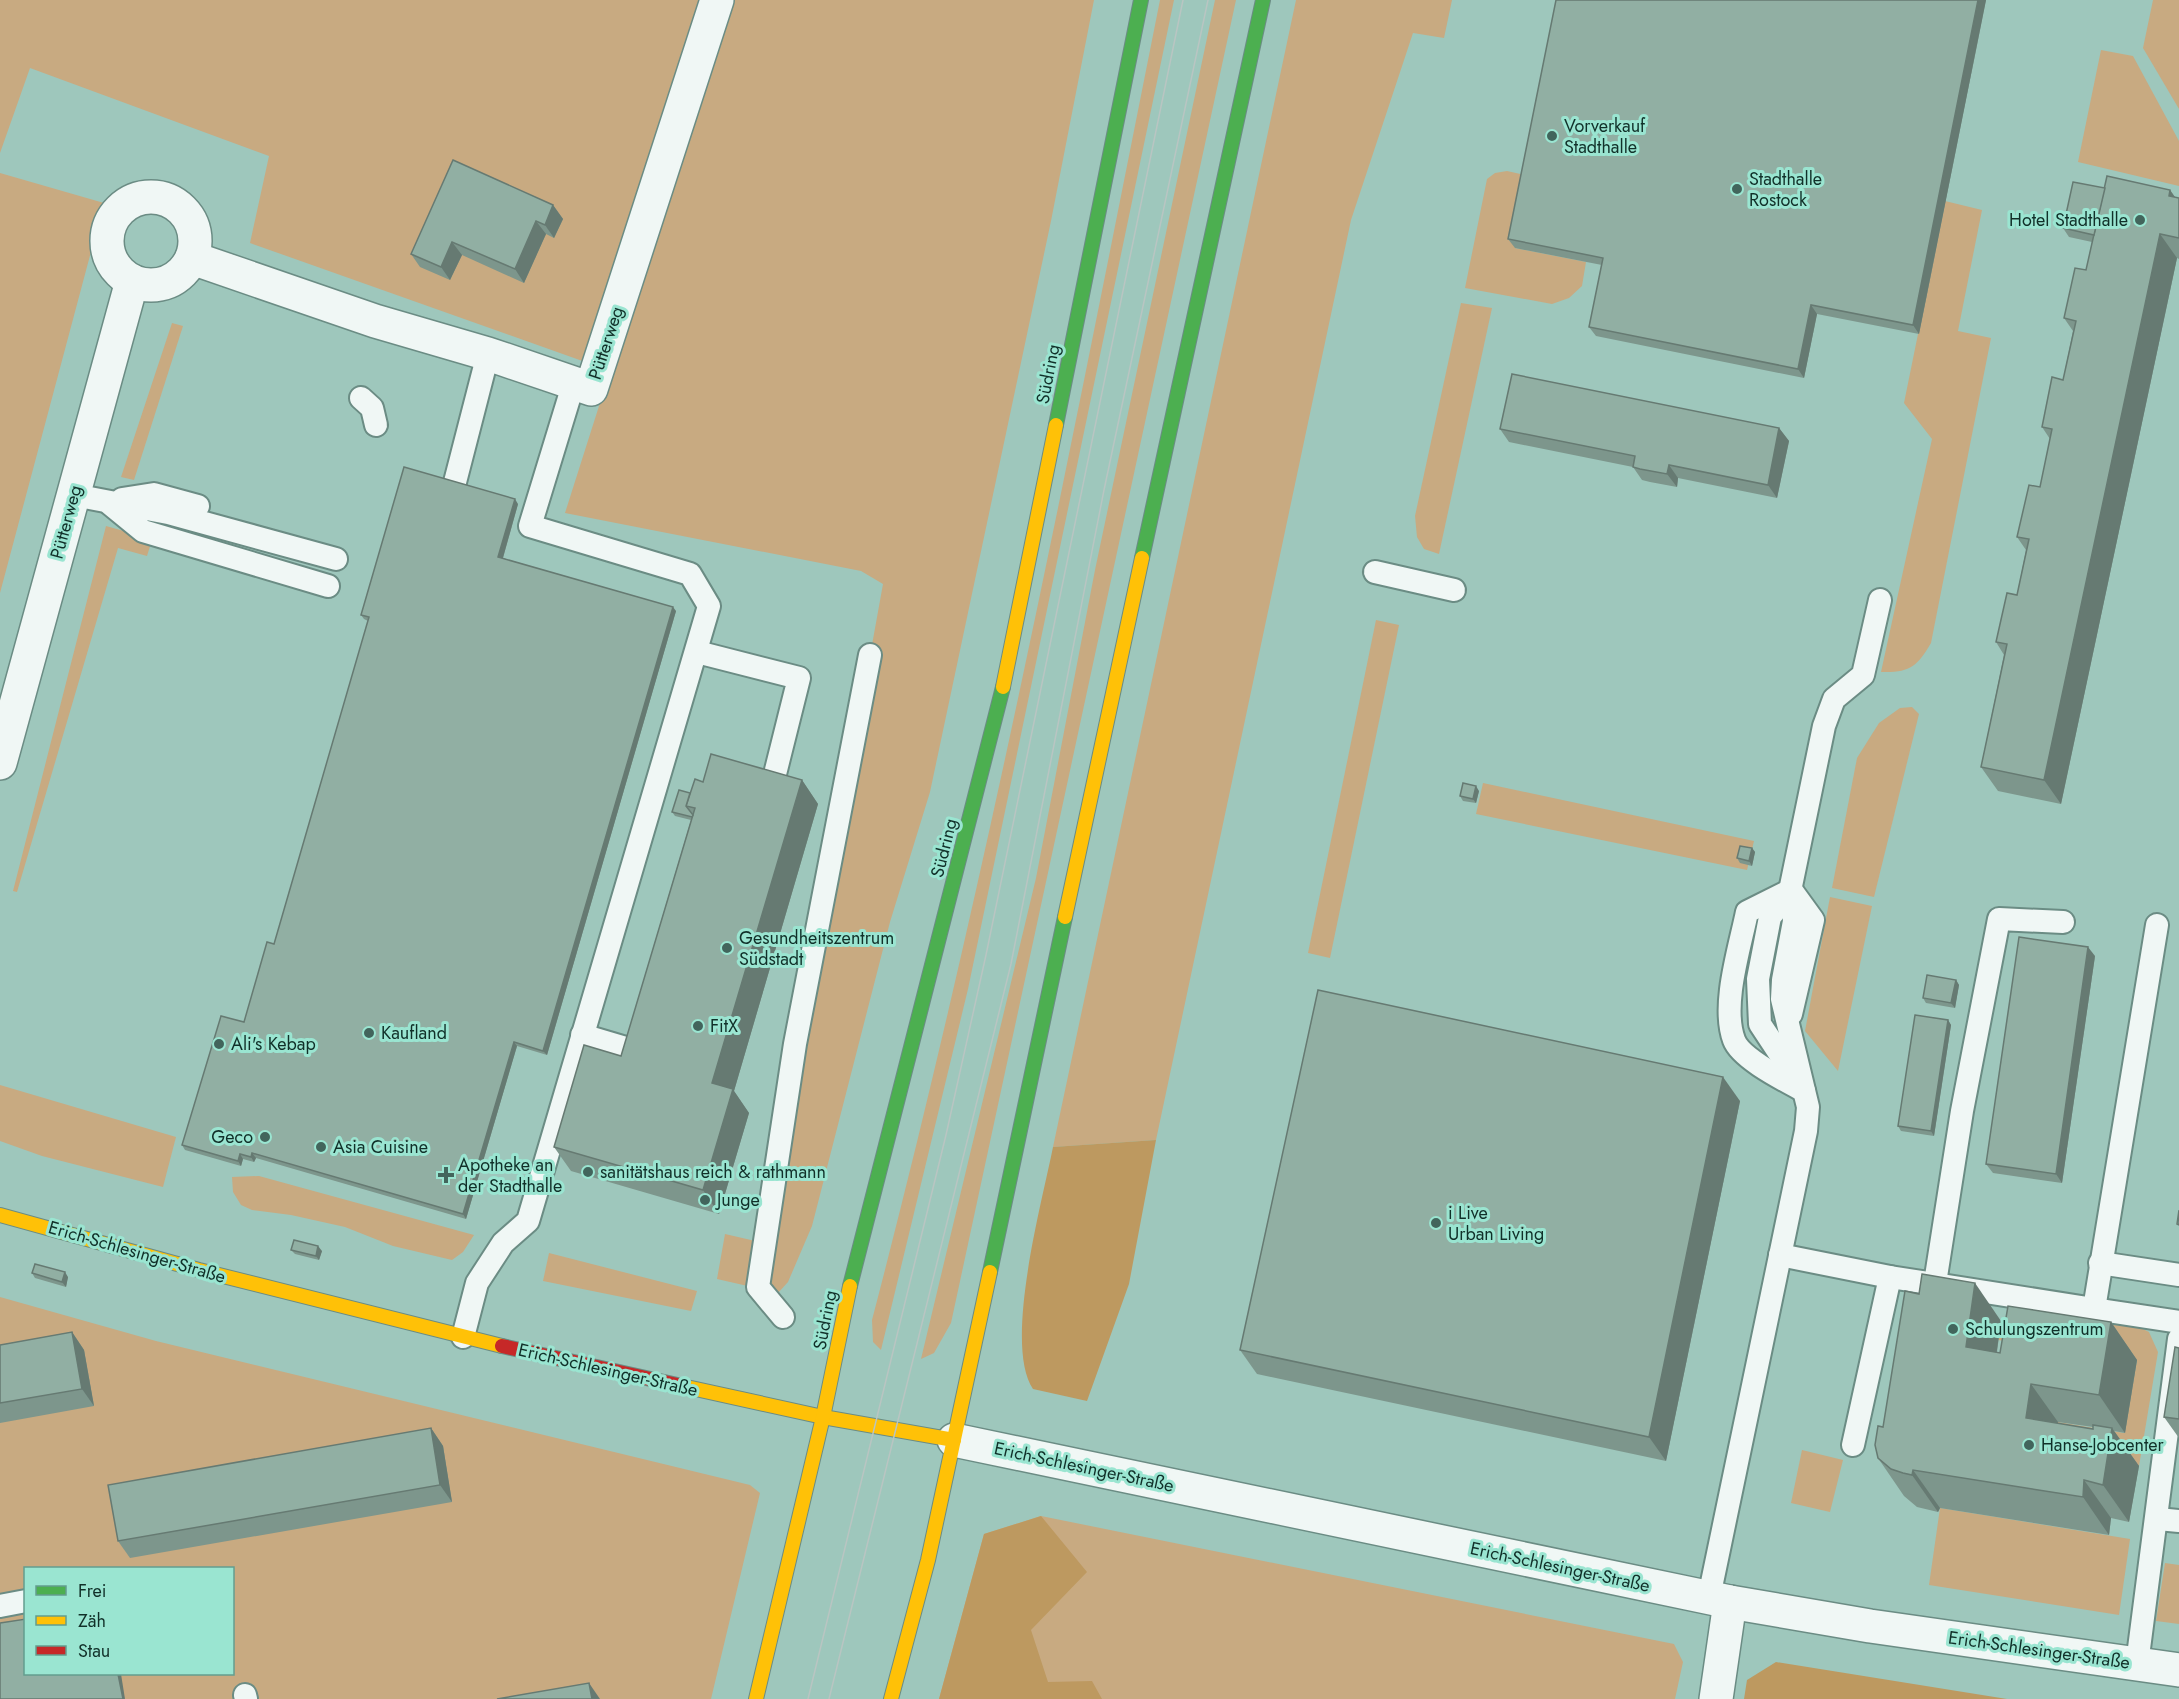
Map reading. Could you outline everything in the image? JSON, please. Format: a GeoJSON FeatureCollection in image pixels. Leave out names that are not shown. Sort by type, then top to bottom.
{"type":"FeatureCollection","features":[{"type":"Feature","properties":{"kind":"main road","name":"Südring"},"geometry":{"type":"LineString","coordinates":[[756,1699],[824,1417],[852,1276],[1010,658],[1141,0]]}},
{"type":"Feature","properties":{"kind":"main road"},"geometry":{"type":"LineString","coordinates":[[891,1699],[928,1560],[1263,0]]}},
{"type":"Feature","properties":{"kind":"main road","name":"Erich-Schlesinger-Straße"},"geometry":{"type":"LineString","coordinates":[[0,1215],[199,1270],[463,1337],[824,1417],[954,1440]]}},
{"type":"Feature","properties":{"kind":"street","name":"Pütterweg"},"geometry":{"type":"LineString","coordinates":[[192,258],[375,321],[488,354],[591,389],[717,0]]}},
{"type":"Feature","properties":{"kind":"street"},"geometry":{"type":"LineString","coordinates":[[142,197],[159,197],[173,203],[185,213],[193,227],[195,243],[192,258],[173,279],[160,285],[146,285],[132,281],[119,272],[110,259],[106,243],[108,228],[116,214],[128,203],[142,197]]}},
{"type":"Feature","properties":{"kind":"street","name":"Pütterweg"},"geometry":{"type":"LineString","coordinates":[[0,762],[132,281]]}},
{"type":"Feature","properties":{"kind":"street","name":"Erich-Schlesinger-Straße"},"geometry":{"type":"LineString","coordinates":[[954,1440],[1719,1600],[1870,1626],[2179,1670]]}},
{"type":"Feature","properties":{"kind":"street"},"geometry":{"type":"LineString","coordinates":[[1716,1699],[1719,1600]]}},
{"type":"Feature","properties":{"kind":"lane"},"geometry":{"type":"LineString","coordinates":[[454,486],[488,354]]}},
{"type":"Feature","properties":{"kind":"lane"},"geometry":{"type":"LineString","coordinates":[[463,1337],[477,1283],[503,1243],[528,1221],[709,606],[690,574],[530,526],[574,382]]}},
{"type":"Feature","properties":{"kind":"lane"},"geometry":{"type":"LineString","coordinates":[[361,398],[372,408],[375,425]]}},
{"type":"Feature","properties":{"kind":"lane"},"geometry":{"type":"LineString","coordinates":[[74,495],[106,502],[160,495],[231,516],[242,535],[336,559]]}},
{"type":"Feature","properties":{"kind":"lane"},"geometry":{"type":"LineString","coordinates":[[106,502],[143,531],[328,586]]}},
{"type":"Feature","properties":{"kind":"lane"},"geometry":{"type":"LineString","coordinates":[[1375,572],[1455,590]]}},
{"type":"Feature","properties":{"kind":"lane"},"geometry":{"type":"LineString","coordinates":[[1804,1090],[1760,1024],[1758,979],[1770,917],[1791,890],[1824,726],[1834,699],[1863,675],[1880,600]]}},
{"type":"Feature","properties":{"kind":"lane"},"geometry":{"type":"LineString","coordinates":[[697,652],[799,678],[771,790]]}},
{"type":"Feature","properties":{"kind":"lane"},"geometry":{"type":"LineString","coordinates":[[783,1317],[758,1287],[795,1044],[870,655]]}},
{"type":"Feature","properties":{"kind":"lane"},"geometry":{"type":"LineString","coordinates":[[1745,912],[1791,890]]}},
{"type":"Feature","properties":{"kind":"lane"},"geometry":{"type":"LineString","coordinates":[[1719,1600],[1780,1255],[1806,1131],[1808,1107],[1782,999],[1782,989],[1803,920],[1791,890]]}},
{"type":"Feature","properties":{"kind":"lane"},"geometry":{"type":"LineString","coordinates":[[1745,912],[1803,920]]}},
{"type":"Feature","properties":{"kind":"lane"},"geometry":{"type":"LineString","coordinates":[[1745,912],[1734,975],[1731,1010],[1734,1041],[1762,1069],[1804,1090]]}},
{"type":"Feature","properties":{"kind":"lane"},"geometry":{"type":"LineString","coordinates":[[1935,1283],[1962,1112],[1999,919],[2063,922]]}},
{"type":"Feature","properties":{"kind":"lane"},"geometry":{"type":"LineString","coordinates":[[2094,1309],[2157,926]]}},
{"type":"Feature","properties":{"kind":"lane"},"geometry":{"type":"LineString","coordinates":[[582,1035],[646,1054]]}},
{"type":"Feature","properties":{"kind":"lane"},"geometry":{"type":"LineString","coordinates":[[1780,1255],[1890,1277],[2179,1322]]}},
{"type":"Feature","properties":{"kind":"lane"},"geometry":{"type":"LineString","coordinates":[[2100,1263],[2179,1275]]}},
{"type":"Feature","properties":{"kind":"lane"},"geometry":{"type":"LineString","coordinates":[[1853,1445],[1890,1277]]}},
{"type":"Feature","properties":{"kind":"lane"},"geometry":{"type":"LineString","coordinates":[[2137,1664],[2146,1599],[2168,1520],[2179,1339]]}},
{"type":"Feature","properties":{"kind":"lane"},"geometry":{"type":"LineString","coordinates":[[0,1606],[24,1601]]}},
{"type":"Feature","properties":{"kind":"shaded area"},"geometry":{"type":"Polygon","coordinates":[[[0,0],[705,0],[588,363],[250,243],[269,156],[30,68],[0,153],[0,0]]]}},
{"type":"Feature","properties":{"kind":"shaded area"},"geometry":{"type":"Polygon","coordinates":[[[728,0],[1094,0],[1051,221],[930,792],[890,922],[812,1226],[788,1282],[778,1293],[717,1279],[725,1234],[764,1243],[883,584],[861,571],[565,513],[728,0]]]}},
{"type":"Feature","properties":{"kind":"shaded area"},"geometry":{"type":"Polygon","coordinates":[[[1160,0],[1174,0],[968,989],[881,1350],[873,1342],[872,1320],[953,992],[1026,662],[1160,0]]]}},
{"type":"Feature","properties":{"kind":"shaded area"},"geometry":{"type":"Polygon","coordinates":[[[1215,0],[1236,0],[951,1323],[934,1353],[921,1359],[1036,878],[1095,570],[1215,0]]]}},
{"type":"Feature","properties":{"kind":"shaded area"},"geometry":{"type":"Polygon","coordinates":[[[1296,0],[1452,0],[1444,38],[1413,33],[1351,220],[1156,1140],[1053,1147],[1296,0]]]}},
{"type":"Feature","properties":{"kind":"shaded area"},"geometry":{"type":"Polygon","coordinates":[[[2153,0],[2179,0],[2179,109],[2143,48],[2153,0]]]}},
{"type":"Feature","properties":{"kind":"shaded area"},"geometry":{"type":"Polygon","coordinates":[[[2101,50],[2133,56],[2179,141],[2179,186],[2078,162],[2101,50]]]}},
{"type":"Feature","properties":{"kind":"shaded area"},"geometry":{"type":"Polygon","coordinates":[[[1507,171],[1529,176],[1515,248],[1586,262],[1582,286],[1569,298],[1552,304],[1465,288],[1487,179],[1495,173],[1507,171]]]}},
{"type":"Feature","properties":{"kind":"shaded area"},"geometry":{"type":"Polygon","coordinates":[[[0,173],[104,203],[0,593],[0,173]]]}},
{"type":"Feature","properties":{"kind":"shaded area"},"geometry":{"type":"Polygon","coordinates":[[[1945,201],[1982,210],[1958,331],[1991,338],[1931,643],[1921,658],[1911,667],[1899,671],[1881,672],[1932,439],[1904,403],[1945,201]]]}},
{"type":"Feature","properties":{"kind":"shaded area"},"geometry":{"type":"Polygon","coordinates":[[[1461,303],[1492,308],[1439,554],[1424,549],[1417,537],[1415,516],[1461,303]]]}},
{"type":"Feature","properties":{"kind":"shaded area"},"geometry":{"type":"Polygon","coordinates":[[[172,323],[183,326],[134,480],[121,477],[172,323]]]}},
{"type":"Feature","properties":{"kind":"shaded area"},"geometry":{"type":"Polygon","coordinates":[[[106,526],[145,537],[151,543],[147,556],[118,548],[17,892],[13,891],[106,526]]]}},
{"type":"Feature","properties":{"kind":"shaded area"},"geometry":{"type":"Polygon","coordinates":[[[1376,620],[1399,625],[1330,958],[1308,953],[1376,620]]]}},
{"type":"Feature","properties":{"kind":"shaded area"},"geometry":{"type":"Polygon","coordinates":[[[1912,707],[1919,714],[1874,897],[1832,888],[1857,758],[1879,723],[1900,708],[1912,707]]]}},
{"type":"Feature","properties":{"kind":"shaded area"},"geometry":{"type":"Polygon","coordinates":[[[1483,783],[1754,841],[1747,870],[1476,814],[1483,783]]]}},
{"type":"Feature","properties":{"kind":"shaded area"},"geometry":{"type":"Polygon","coordinates":[[[1830,897],[1872,906],[1838,1071],[1805,1031],[1830,897]]]}},
{"type":"Feature","properties":{"kind":"shaded area"},"geometry":{"type":"Polygon","coordinates":[[[0,1085],[176,1137],[163,1187],[42,1156],[0,1141],[0,1085]]]}},
{"type":"Feature","properties":{"kind":"shaded area"},"geometry":{"type":"Polygon","coordinates":[[[1156,1140],[1129,1284],[1087,1401],[1033,1389],[1025,1368],[1022,1340],[1023,1307],[1034,1236],[1053,1147],[1156,1140]]]}},
{"type":"Feature","properties":{"kind":"shaded area"},"geometry":{"type":"Polygon","coordinates":[[[259,1176],[474,1235],[463,1252],[452,1260],[393,1246],[345,1227],[291,1215],[252,1210],[241,1205],[233,1192],[232,1177],[259,1176]]]}},
{"type":"Feature","properties":{"kind":"shaded area"},"geometry":{"type":"Polygon","coordinates":[[[549,1253],[697,1291],[691,1311],[543,1281],[549,1253]]]}},
{"type":"Feature","properties":{"kind":"shaded area"},"geometry":{"type":"Polygon","coordinates":[[[0,1297],[156,1341],[750,1485],[760,1493],[711,1699],[0,1699],[0,1297]]]}},
{"type":"Feature","properties":{"kind":"shaded area"},"geometry":{"type":"Polygon","coordinates":[[[2028,1316],[2139,1327],[2149,1332],[2158,1352],[2139,1466],[2052,1456],[2058,1422],[2124,1433],[2137,1360],[1998,1340],[2001,1321],[2028,1316]]]}},
{"type":"Feature","properties":{"kind":"shaded area"},"geometry":{"type":"Polygon","coordinates":[[[1802,1450],[1843,1460],[1830,1512],[1791,1503],[1802,1450]]]}},
{"type":"Feature","properties":{"kind":"shaded area"},"geometry":{"type":"Polygon","coordinates":[[[1940,1508],[2130,1539],[2119,1615],[1929,1585],[1940,1508]]]}},
{"type":"Feature","properties":{"kind":"shaded area"},"geometry":{"type":"Polygon","coordinates":[[[1041,1516],[1674,1644],[1683,1662],[1675,1699],[939,1699],[984,1534],[1041,1516]]]}},
{"type":"Feature","properties":{"kind":"shaded area"},"geometry":{"type":"Polygon","coordinates":[[[1041,1516],[1087,1572],[1031,1630],[1048,1682],[1092,1681],[1102,1699],[939,1699],[984,1534],[1041,1516]]]}},
{"type":"Feature","properties":{"kind":"shaded area"},"geometry":{"type":"Polygon","coordinates":[[[2165,1563],[2179,1565],[2179,1624],[2156,1621],[2165,1563]]]}},
{"type":"Feature","properties":{"kind":"shaded area"},"geometry":{"type":"Polygon","coordinates":[[[1776,1662],[2007,1699],[1744,1699],[1747,1680],[1776,1662]]]}},
{"type":"Feature","properties":{"kind":"building","name":"Stadthalle Rostock"},"geometry":{"type":"Polygon","coordinates":[[[1556,0],[1978,0],[1913,325],[1811,305],[1798,369],[1589,327],[1603,258],[1508,239],[1556,0]]]}},
{"type":"Feature","properties":{"kind":"building"},"geometry":{"type":"Polygon","coordinates":[[[453,160],[553,205],[545,225],[536,221],[515,269],[452,242],[441,267],[411,254],[453,160]]]}},
{"type":"Feature","properties":{"kind":"building"},"geometry":{"type":"Polygon","coordinates":[[[2107,176],[2170,190],[2169,196],[2179,198],[2179,238],[2160,234],[2044,780],[1981,767],[2007,644],[1996,642],[2007,593],[2017,595],[2029,539],[2017,537],[2029,485],[2040,487],[2052,429],[2042,427],[2052,377],[2063,380],[2076,321],[2064,318],[2075,268],[2086,270],[2107,176]]]}},
{"type":"Feature","properties":{"kind":"building"},"geometry":{"type":"Polygon","coordinates":[[[2073,182],[2105,188],[2094,235],[2063,228],[2073,182]]]}},
{"type":"Feature","properties":{"kind":"building"},"geometry":{"type":"Polygon","coordinates":[[[1512,374],[1779,428],[1768,485],[1669,465],[1667,474],[1640,469],[1633,467],[1635,456],[1500,429],[1512,374]]]}},
{"type":"Feature","properties":{"kind":"building"},"geometry":{"type":"Polygon","coordinates":[[[404,467],[515,499],[498,557],[673,607],[543,1051],[514,1042],[463,1214],[252,1153],[251,1157],[240,1154],[238,1161],[182,1145],[221,1016],[244,1022],[267,942],[274,944],[369,617],[361,615],[404,467]]]}},
{"type":"Feature","properties":{"kind":"building","name":"Gesundheitszentrum Südstadt"},"geometry":{"type":"Polygon","coordinates":[[[711,754],[802,780],[712,1083],[733,1089],[703,1190],[554,1147],[584,1045],[621,1056],[695,808],[686,806],[695,779],[703,782],[711,754]]]}},
{"type":"Feature","properties":{"kind":"building"},"geometry":{"type":"Polygon","coordinates":[[[1463,783],[1476,786],[1473,799],[1460,796],[1463,783]]]}},
{"type":"Feature","properties":{"kind":"building"},"geometry":{"type":"Polygon","coordinates":[[[679,790],[690,793],[686,806],[693,815],[692,817],[672,812],[679,790]]]}},
{"type":"Feature","properties":{"kind":"building"},"geometry":{"type":"Polygon","coordinates":[[[1740,846],[1752,848],[1749,861],[1737,858],[1740,846]]]}},
{"type":"Feature","properties":{"kind":"building"},"geometry":{"type":"Polygon","coordinates":[[[2019,937],[2088,947],[2056,1174],[1986,1164],[2019,937]]]}},
{"type":"Feature","properties":{"kind":"building"},"geometry":{"type":"Polygon","coordinates":[[[1927,975],[1956,980],[1951,1003],[1923,998],[1927,975]]]}},
{"type":"Feature","properties":{"kind":"building","name":"i Live Urban Living"},"geometry":{"type":"Polygon","coordinates":[[[1318,990],[1723,1077],[1649,1437],[1240,1350],[1318,990]]]}},
{"type":"Feature","properties":{"kind":"building"},"geometry":{"type":"Polygon","coordinates":[[[1915,1015],[1948,1020],[1931,1131],[1898,1126],[1915,1015]]]}},
{"type":"Feature","properties":{"kind":"building"},"geometry":{"type":"Polygon","coordinates":[[[294,1240],[318,1246],[316,1256],[291,1250],[294,1240]]]}},
{"type":"Feature","properties":{"kind":"building"},"geometry":{"type":"Polygon","coordinates":[[[35,1264],[65,1272],[62,1282],[32,1273],[35,1264]]]}},
{"type":"Feature","properties":{"kind":"building"},"geometry":{"type":"Polygon","coordinates":[[[1922,1274],[1975,1283],[1966,1347],[2000,1353],[2008,1306],[2111,1322],[2099,1395],[2031,1384],[2026,1418],[2093,1429],[2093,1425],[2112,1428],[2103,1485],[2084,1480],[2083,1497],[1913,1470],[1912,1475],[1891,1469],[1878,1458],[1875,1445],[1878,1426],[1883,1427],[1905,1291],[1919,1294],[1922,1274]]]}},
{"type":"Feature","properties":{"kind":"building"},"geometry":{"type":"Polygon","coordinates":[[[72,1332],[82,1389],[0,1403],[0,1345],[72,1332]]]}},
{"type":"Feature","properties":{"kind":"building"},"geometry":{"type":"Polygon","coordinates":[[[2175,1347],[2179,1348],[2179,1419],[2164,1417],[2175,1347]]]}},
{"type":"Feature","properties":{"kind":"building"},"geometry":{"type":"Polygon","coordinates":[[[431,1428],[440,1485],[118,1541],[108,1485],[431,1428]]]}},
{"type":"Feature","properties":{"kind":"building"},"geometry":{"type":"Polygon","coordinates":[[[24,1619],[24,1675],[118,1675],[123,1699],[0,1699],[0,1623],[24,1619]]]}},
{"type":"Feature","properties":{"kind":"building"},"geometry":{"type":"Polygon","coordinates":[[[589,1683],[592,1699],[497,1699],[589,1683]]]}},
{"type":"Feature","properties":{"kind":"tram line"},"geometry":{"type":"LineString","coordinates":[[808,1699],[946,1135],[986,955],[1183,0]]}},
{"type":"Feature","properties":{"kind":"tram line"},"geometry":{"type":"LineString","coordinates":[[829,1699],[1011,964],[1104,490],[1208,0]]}},
{"type":"Feature","properties":{"kind":"traffic: fast"},"geometry":{"type":"LineString","coordinates":[[1056,425],[1141,0]]}},
{"type":"Feature","properties":{"kind":"traffic: fast"},"geometry":{"type":"LineString","coordinates":[[1142,558],[1263,0]]}},
{"type":"Feature","properties":{"kind":"traffic: fast"},"geometry":{"type":"LineString","coordinates":[[850,1286],[1003,687]]}},
{"type":"Feature","properties":{"kind":"traffic: fast"},"geometry":{"type":"LineString","coordinates":[[990,1272],[1065,917]]}},
{"type":"Feature","properties":{"kind":"traffic: slow"},"geometry":{"type":"LineString","coordinates":[[1003,687],[1056,425]]}},
{"type":"Feature","properties":{"kind":"traffic: slow"},"geometry":{"type":"LineString","coordinates":[[1065,917],[1142,558]]}},
{"type":"Feature","properties":{"kind":"traffic: slow"},"geometry":{"type":"LineString","coordinates":[[0,1215],[199,1270],[502,1346]]}},
{"type":"Feature","properties":{"kind":"traffic: slow"},"geometry":{"type":"LineString","coordinates":[[891,1699],[928,1560],[990,1272]]}},
{"type":"Feature","properties":{"kind":"traffic: slow"},"geometry":{"type":"LineString","coordinates":[[756,1699],[823,1417],[850,1286]]}},
{"type":"Feature","properties":{"kind":"traffic: slow"},"geometry":{"type":"LineString","coordinates":[[682,1386],[823,1417]]}},
{"type":"Feature","properties":{"kind":"traffic: slow"},"geometry":{"type":"LineString","coordinates":[[823,1417],[954,1440]]}},
{"type":"Feature","properties":{"kind":"traffic: jam"},"geometry":{"type":"LineString","coordinates":[[502,1346],[682,1386]]}},
{"type":"Feature","properties":{"kind":"place","name":"Vorverkauf Stadthalle"},"geometry":{"type":"Point","coordinates":[1552,136]}},
{"type":"Feature","properties":{"kind":"place","name":"Stadthalle Rostock"},"geometry":{"type":"Point","coordinates":[1737,189]}},
{"type":"Feature","properties":{"kind":"place","name":"Hotel Stadthalle"},"geometry":{"type":"Point","coordinates":[2140,220]}},
{"type":"Feature","properties":{"kind":"place","name":"Gesundheitszentrum Südstadt"},"geometry":{"type":"Point","coordinates":[727,948]}},
{"type":"Feature","properties":{"kind":"place","name":"FitX"},"geometry":{"type":"Point","coordinates":[698,1026]}},
{"type":"Feature","properties":{"kind":"place","name":"Kaufland"},"geometry":{"type":"Point","coordinates":[369,1033]}},
{"type":"Feature","properties":{"kind":"place","name":"Ali's Kebap"},"geometry":{"type":"Point","coordinates":[219,1044]}},
{"type":"Feature","properties":{"kind":"place","name":"Geco"},"geometry":{"type":"Point","coordinates":[265,1137]}},
{"type":"Feature","properties":{"kind":"place","name":"Asia Cuisine"},"geometry":{"type":"Point","coordinates":[321,1147]}},
{"type":"Feature","properties":{"kind":"place","name":"sanitätshaus reich & rathmann"},"geometry":{"type":"Point","coordinates":[588,1172]}},
{"type":"Feature","properties":{"kind":"place","name":"Apotheke an der Stadthalle"},"geometry":{"type":"Point","coordinates":[446,1175]}},
{"type":"Feature","properties":{"kind":"place","name":"Junge"},"geometry":{"type":"Point","coordinates":[705,1200]}},
{"type":"Feature","properties":{"kind":"place","name":"i Live Urban Living"},"geometry":{"type":"Point","coordinates":[1436,1223]}},
{"type":"Feature","properties":{"kind":"place","name":"Schulungszentrum"},"geometry":{"type":"Point","coordinates":[1953,1329]}},
{"type":"Feature","properties":{"kind":"place","name":"Hanse-Jobcenter"},"geometry":{"type":"Point","coordinates":[2029,1445]}}]}
